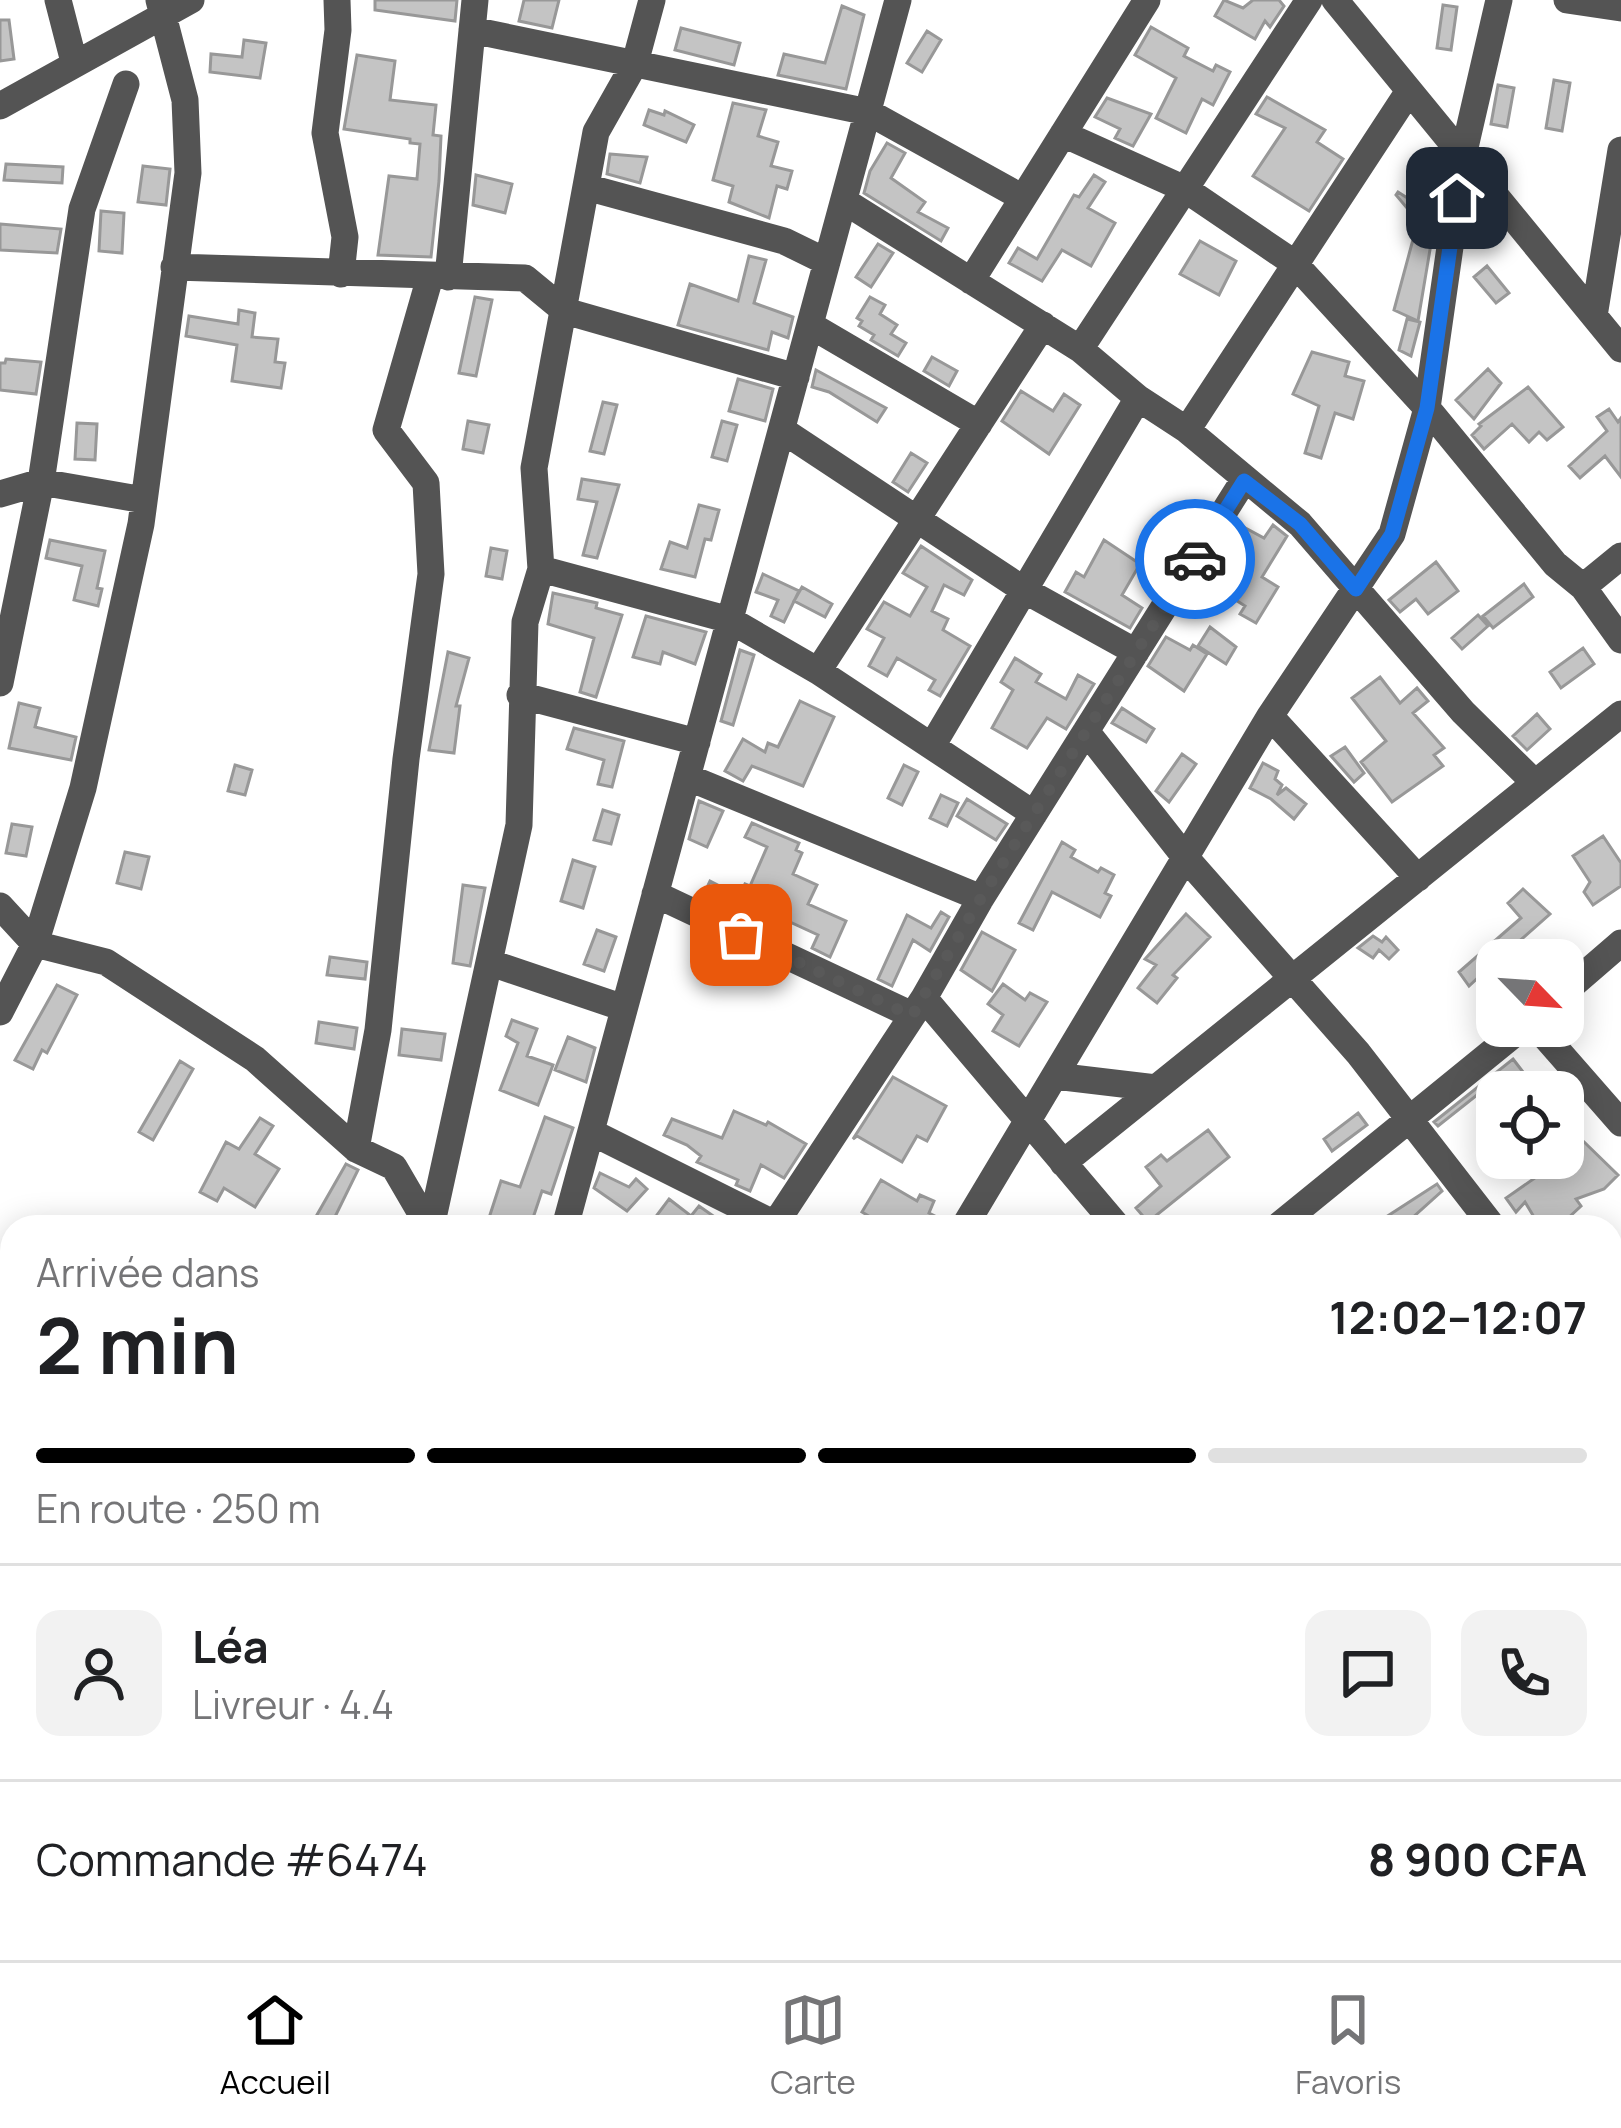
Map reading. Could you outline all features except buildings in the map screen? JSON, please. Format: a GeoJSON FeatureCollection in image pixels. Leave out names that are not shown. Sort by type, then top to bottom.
{"type":"FeatureCollection","features":[{"type":"Feature","properties":{"kind":"street"},"geometry":{"type":"LineString","coordinates":[[58,0],[74,62]]}},
{"type":"Feature","properties":{"kind":"street"},"geometry":{"type":"LineString","coordinates":[[0,106],[159,8],[191,0]]}},
{"type":"Feature","properties":{"kind":"street"},"geometry":{"type":"LineString","coordinates":[[337,0],[338,30],[325,133],[345,237],[341,274]]}},
{"type":"Feature","properties":{"kind":"street"},"geometry":{"type":"LineString","coordinates":[[356,1149],[378,1030],[431,574],[426,483],[386,430],[439,278],[475,0]]}},
{"type":"Feature","properties":{"kind":"street"},"geometry":{"type":"LineString","coordinates":[[433,1215],[519,825],[525,622],[541,568],[534,468],[596,132],[635,64],[652,0]]}},
{"type":"Feature","properties":{"kind":"street"},"geometry":{"type":"LineString","coordinates":[[568,1215],[898,0]]}},
{"type":"Feature","properties":{"kind":"street"},"geometry":{"type":"LineString","coordinates":[[971,281],[1147,0]]}},
{"type":"Feature","properties":{"kind":"street"},"geometry":{"type":"LineString","coordinates":[[1081,349],[1309,0]]}},
{"type":"Feature","properties":{"kind":"street"},"geometry":{"type":"LineString","coordinates":[[1335,0],[1621,349]]}},
{"type":"Feature","properties":{"kind":"street"},"geometry":{"type":"LineString","coordinates":[[1361,31],[1365,0]]}},
{"type":"Feature","properties":{"kind":"street"},"geometry":{"type":"LineString","coordinates":[[971,1215],[1270,716],[1392,534],[1427,408],[1463,156],[1498,0]]}},
{"type":"Feature","properties":{"kind":"street"},"geometry":{"type":"LineString","coordinates":[[1567,0],[1621,8]]}},
{"type":"Feature","properties":{"kind":"street"},"geometry":{"type":"LineString","coordinates":[[0,1012],[35,944],[83,788],[144,500],[188,173],[185,100],[159,8]]}},
{"type":"Feature","properties":{"kind":"street"},"geometry":{"type":"LineString","coordinates":[[472,30],[868,112],[1023,198]]}},
{"type":"Feature","properties":{"kind":"street"},"geometry":{"type":"LineString","coordinates":[[0,683],[9,599],[40,482],[82,209],[126,84]]}},
{"type":"Feature","properties":{"kind":"street"},"geometry":{"type":"LineString","coordinates":[[1187,430],[1409,91]]}},
{"type":"Feature","properties":{"kind":"street"},"geometry":{"type":"LineString","coordinates":[[1064,134],[1185,189],[1294,263],[1427,408],[1555,564],[1583,587],[1621,640]]}},
{"type":"Feature","properties":{"kind":"street"},"geometry":{"type":"LineString","coordinates":[[1594,316],[1621,149]]}},
{"type":"Feature","properties":{"kind":"street"},"geometry":{"type":"LineString","coordinates":[[586,187],[784,241],[827,262]]}},
{"type":"Feature","properties":{"kind":"street"},"geometry":{"type":"LineString","coordinates":[[844,201],[1081,349],[1300,524],[1462,712],[1535,783]]}},
{"type":"Feature","properties":{"kind":"street"},"geometry":{"type":"LineString","coordinates":[[174,267],[525,278],[565,310],[796,377]]}},
{"type":"Feature","properties":{"kind":"street"},"geometry":{"type":"LineString","coordinates":[[810,325],[979,424]]}},
{"type":"Feature","properties":{"kind":"street"},"geometry":{"type":"LineString","coordinates":[[818,671],[1043,325]]}},
{"type":"Feature","properties":{"kind":"street"},"geometry":{"type":"LineString","coordinates":[[932,746],[1138,398]]}},
{"type":"Feature","properties":{"kind":"street"},"geometry":{"type":"LineString","coordinates":[[782,430],[1024,590],[1136,652]]}},
{"type":"Feature","properties":{"kind":"street"},"geometry":{"type":"LineString","coordinates":[[781,1215],[918,1007],[981,898],[1244,481]]}},
{"type":"Feature","properties":{"kind":"street"},"geometry":{"type":"LineString","coordinates":[[0,494],[40,482],[144,500]]}},
{"type":"Feature","properties":{"kind":"street"},"geometry":{"type":"LineString","coordinates":[[1583,587],[1621,556]]}},
{"type":"Feature","properties":{"kind":"street"},"geometry":{"type":"LineString","coordinates":[[541,568],[730,620],[818,671],[1034,814]]}},
{"type":"Feature","properties":{"kind":"street"},"geometry":{"type":"LineString","coordinates":[[520,695],[697,742]]}},
{"type":"Feature","properties":{"kind":"street"},"geometry":{"type":"LineString","coordinates":[[1063,1163],[1621,715]]}},
{"type":"Feature","properties":{"kind":"street"},"geometry":{"type":"LineString","coordinates":[[1270,716],[1418,878]]}},
{"type":"Feature","properties":{"kind":"street"},"geometry":{"type":"LineString","coordinates":[[1086,731],[1185,857],[1358,1053],[1483,1215]]}},
{"type":"Feature","properties":{"kind":"street"},"geometry":{"type":"LineString","coordinates":[[687,777],[981,898]]}},
{"type":"Feature","properties":{"kind":"street"},"geometry":{"type":"LineString","coordinates":[[655,894],[918,1007],[1027,1121],[1108,1215]]}},
{"type":"Feature","properties":{"kind":"street"},"geometry":{"type":"LineString","coordinates":[[0,906],[35,944],[106,962],[255,1059],[356,1149],[394,1167],[423,1215]]}},
{"type":"Feature","properties":{"kind":"street"},"geometry":{"type":"LineString","coordinates":[[1584,975],[1621,943]]}},
{"type":"Feature","properties":{"kind":"street"},"geometry":{"type":"LineString","coordinates":[[491,963],[624,1008]]}},
{"type":"Feature","properties":{"kind":"street"},"geometry":{"type":"LineString","coordinates":[[1292,1215],[1499,1047]]}},
{"type":"Feature","properties":{"kind":"street"},"geometry":{"type":"LineString","coordinates":[[1554,1047],[1621,1123]]}},
{"type":"Feature","properties":{"kind":"street"},"geometry":{"type":"LineString","coordinates":[[1054,1076],[1156,1088]]}},
{"type":"Feature","properties":{"kind":"street"},"geometry":{"type":"LineString","coordinates":[[590,1132],[754,1215]]}},
{"type":"Feature","properties":{"kind":"way so far"},"geometry":{"type":"LineString","coordinates":[[741,935],[912,1016],[1195,559]]}},
{"type":"Feature","properties":{"kind":"route"},"geometry":{"type":"LineString","coordinates":[[1195,559],[1244,481],[1300,524],[1356,589],[1392,534],[1427,408],[1457,198]]}}]}
